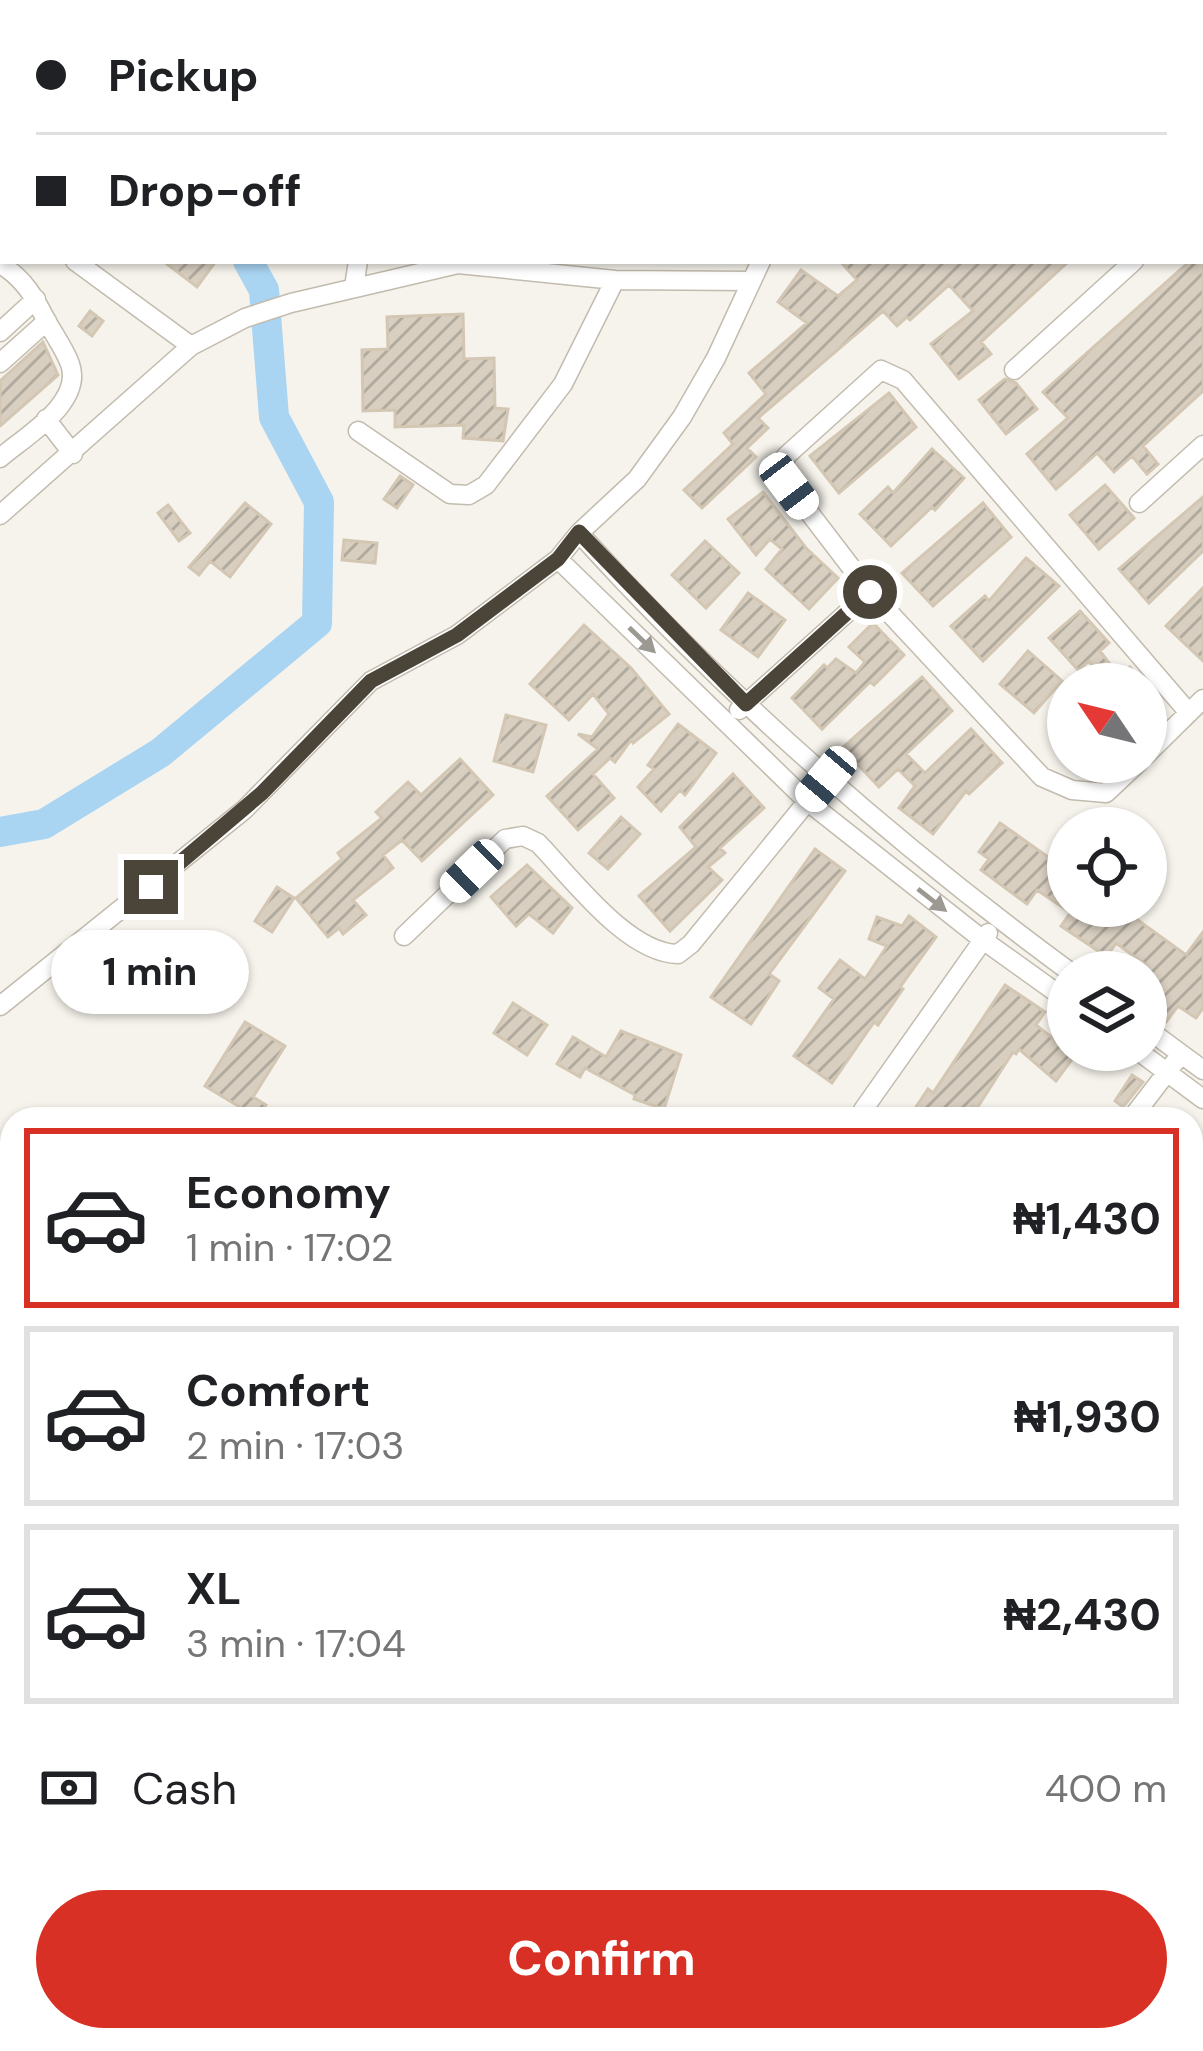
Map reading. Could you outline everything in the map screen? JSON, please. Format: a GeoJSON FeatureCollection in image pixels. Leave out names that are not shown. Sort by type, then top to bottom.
{"type":"FeatureCollection","features":[{"type":"Feature","properties":{"kind":"street"},"geometry":{"type":"LineString","coordinates":[[0,264],[20,278],[36,299],[72,367],[62,405],[0,458]]}},
{"type":"Feature","properties":{"kind":"street"},"geometry":{"type":"LineString","coordinates":[[79,264],[191,346]]}},
{"type":"Feature","properties":{"kind":"street"},"geometry":{"type":"LineString","coordinates":[[354,287],[358,264]]}},
{"type":"Feature","properties":{"kind":"street"},"geometry":{"type":"LineString","coordinates":[[0,515],[191,346],[245,318],[291,303],[450,264]]}},
{"type":"Feature","properties":{"kind":"street"},"geometry":{"type":"LineString","coordinates":[[504,264],[572,267],[615,280],[750,281]]}},
{"type":"Feature","properties":{"kind":"street"},"geometry":{"type":"LineString","coordinates":[[0,1006],[244,810],[371,681],[457,635],[558,559],[579,532],[637,479],[682,417],[716,358],[758,264]]}},
{"type":"Feature","properties":{"kind":"street"},"geometry":{"type":"LineString","coordinates":[[1013,370],[1131,264]]}},
{"type":"Feature","properties":{"kind":"street"},"geometry":{"type":"LineString","coordinates":[[358,431],[450,494],[469,496],[486,485],[563,384],[615,280]]}},
{"type":"Feature","properties":{"kind":"street"},"geometry":{"type":"LineString","coordinates":[[0,332],[36,299]]}},
{"type":"Feature","properties":{"kind":"street"},"geometry":{"type":"LineString","coordinates":[[0,363],[47,321]]}},
{"type":"Feature","properties":{"kind":"street"},"geometry":{"type":"LineString","coordinates":[[1047,779],[870,592],[789,486],[783,470],[786,456],[881,370],[903,380],[1196,706],[1167,734]]}},
{"type":"Feature","properties":{"kind":"street"},"geometry":{"type":"LineString","coordinates":[[46,419],[73,454]]}},
{"type":"Feature","properties":{"kind":"street"},"geometry":{"type":"LineString","coordinates":[[1139,503],[1203,445]]}},
{"type":"Feature","properties":{"kind":"street"},"geometry":{"type":"LineString","coordinates":[[579,532],[826,779],[1047,955]]}},
{"type":"Feature","properties":{"kind":"street"},"geometry":{"type":"LineString","coordinates":[[558,559],[807,801],[1047,986]]}},
{"type":"Feature","properties":{"kind":"street"},"geometry":{"type":"LineString","coordinates":[[726,721],[870,592]]}},
{"type":"Feature","properties":{"kind":"street"},"geometry":{"type":"LineString","coordinates":[[404,936],[506,838],[523,836],[538,843],[626,933],[648,947],[677,954],[691,944],[826,779]]}},
{"type":"Feature","properties":{"kind":"street"},"geometry":{"type":"LineString","coordinates":[[1056,783],[1072,790],[1106,793],[1116,783]]}},
{"type":"Feature","properties":{"kind":"street"},"geometry":{"type":"LineString","coordinates":[[865,1107],[998,919]]}},
{"type":"Feature","properties":{"kind":"street"},"geometry":{"type":"LineString","coordinates":[[1167,1044],[1203,1070]]}},
{"type":"Feature","properties":{"kind":"street"},"geometry":{"type":"LineString","coordinates":[[1140,1107],[1181,1054]]}},
{"type":"Feature","properties":{"kind":"street"},"geometry":{"type":"LineString","coordinates":[[1168,1072],[1203,1099]]}},
{"type":"Feature","properties":{"kind":"building"},"geometry":{"type":"Polygon","coordinates":[[[167,264],[214,264],[197,287],[167,264]]]}},
{"type":"Feature","properties":{"kind":"building"},"geometry":{"type":"Polygon","coordinates":[[[843,264],[1066,264],[981,342],[991,354],[959,379],[931,344],[973,311],[949,285],[897,326],[883,311],[758,418],[768,428],[747,448],[756,457],[702,508],[684,490],[733,444],[724,433],[766,394],[749,373],[807,323],[778,302],[801,270],[838,296],[857,280],[843,264]]]}},
{"type":"Feature","properties":{"kind":"building"},"geometry":{"type":"Polygon","coordinates":[[[1187,264],[1203,264],[1203,391],[1143,446],[1158,464],[1147,474],[1132,456],[1114,472],[1097,453],[1056,489],[1027,454],[1068,418],[1043,392],[1187,264]]]}},
{"type":"Feature","properties":{"kind":"building"},"geometry":{"type":"Polygon","coordinates":[[[90,311],[103,321],[92,336],[79,326],[90,311]]]}},
{"type":"Feature","properties":{"kind":"building"},"geometry":{"type":"Polygon","coordinates":[[[463,314],[464,359],[494,358],[495,408],[508,409],[503,441],[463,438],[464,425],[395,427],[395,410],[363,411],[362,350],[388,349],[387,317],[463,314]]]}},
{"type":"Feature","properties":{"kind":"building"},"geometry":{"type":"Polygon","coordinates":[[[43,342],[58,375],[0,426],[0,381],[43,342]]]}},
{"type":"Feature","properties":{"kind":"building"},"geometry":{"type":"Polygon","coordinates":[[[1005,379],[1016,383],[1037,409],[1006,434],[979,400],[1005,379]]]}},
{"type":"Feature","properties":{"kind":"building"},"geometry":{"type":"Polygon","coordinates":[[[889,393],[916,427],[839,493],[810,456],[889,393]]]}},
{"type":"Feature","properties":{"kind":"building"},"geometry":{"type":"Polygon","coordinates":[[[932,449],[964,478],[935,510],[932,507],[891,546],[860,514],[888,487],[893,493],[932,449]]]}},
{"type":"Feature","properties":{"kind":"building"},"geometry":{"type":"Polygon","coordinates":[[[400,476],[413,485],[397,508],[384,499],[400,476]]]}},
{"type":"Feature","properties":{"kind":"building"},"geometry":{"type":"Polygon","coordinates":[[[1105,485],[1134,518],[1099,549],[1070,515],[1105,485]]]}},
{"type":"Feature","properties":{"kind":"building"},"geometry":{"type":"Polygon","coordinates":[[[763,492],[806,548],[838,578],[809,609],[766,569],[782,549],[770,539],[756,555],[728,519],[763,492]]]}},
{"type":"Feature","properties":{"kind":"building"},"geometry":{"type":"Polygon","coordinates":[[[1203,497],[1203,551],[1149,603],[1119,569],[1203,497]]]}},
{"type":"Feature","properties":{"kind":"building"},"geometry":{"type":"Polygon","coordinates":[[[245,503],[271,524],[230,577],[210,561],[199,575],[189,567],[245,503]]]}},
{"type":"Feature","properties":{"kind":"building"},"geometry":{"type":"Polygon","coordinates":[[[983,503],[1011,537],[933,606],[902,573],[983,503]]]}},
{"type":"Feature","properties":{"kind":"building"},"geometry":{"type":"Polygon","coordinates":[[[168,505],[190,533],[179,541],[158,513],[168,505]]]}},
{"type":"Feature","properties":{"kind":"building"},"geometry":{"type":"Polygon","coordinates":[[[344,540],[377,543],[375,563],[342,560],[344,540]]]}},
{"type":"Feature","properties":{"kind":"building"},"geometry":{"type":"Polygon","coordinates":[[[705,541],[739,573],[706,608],[672,575],[705,541]]]}},
{"type":"Feature","properties":{"kind":"building"},"geometry":{"type":"Polygon","coordinates":[[[1026,558],[1059,586],[983,661],[951,626],[985,596],[989,601],[1026,558]]]}},
{"type":"Feature","properties":{"kind":"building"},"geometry":{"type":"Polygon","coordinates":[[[1203,588],[1203,661],[1166,626],[1203,588]]]}},
{"type":"Feature","properties":{"kind":"building"},"geometry":{"type":"Polygon","coordinates":[[[748,593],[785,620],[758,657],[721,630],[748,593]]]}},
{"type":"Feature","properties":{"kind":"building"},"geometry":{"type":"Polygon","coordinates":[[[1080,611],[1109,643],[1100,651],[1109,663],[1072,663],[1049,638],[1080,611]]]}},
{"type":"Feature","properties":{"kind":"building"},"geometry":{"type":"Polygon","coordinates":[[[873,623],[904,655],[822,729],[792,698],[836,659],[856,673],[865,662],[849,647],[873,623]]]}},
{"type":"Feature","properties":{"kind":"building"},"geometry":{"type":"Polygon","coordinates":[[[584,625],[631,668],[669,714],[633,743],[631,740],[615,762],[610,758],[593,774],[614,798],[578,830],[547,796],[598,749],[578,734],[592,737],[609,714],[593,694],[569,720],[530,684],[584,625]]]}},
{"type":"Feature","properties":{"kind":"building"},"geometry":{"type":"Polygon","coordinates":[[[1028,651],[1047,668],[1047,698],[1034,713],[1000,684],[1028,651]]]}},
{"type":"Feature","properties":{"kind":"building"},"geometry":{"type":"Polygon","coordinates":[[[922,677],[952,711],[906,754],[925,773],[971,729],[1002,763],[969,794],[966,791],[933,834],[899,808],[915,786],[898,769],[879,787],[842,748],[922,677]]]}},
{"type":"Feature","properties":{"kind":"building"},"geometry":{"type":"Polygon","coordinates":[[[506,715],[546,725],[533,772],[494,761],[506,715]]]}},
{"type":"Feature","properties":{"kind":"building"},"geometry":{"type":"Polygon","coordinates":[[[678,724],[716,753],[685,795],[680,790],[661,811],[638,787],[654,769],[648,765],[678,724]]]}},
{"type":"Feature","properties":{"kind":"building"},"geometry":{"type":"Polygon","coordinates":[[[460,759],[493,795],[422,861],[402,840],[383,855],[393,868],[353,900],[366,915],[343,934],[339,928],[328,937],[296,898],[342,859],[338,853],[382,818],[376,812],[408,782],[421,795],[460,759]]]}},
{"type":"Feature","properties":{"kind":"building"},"geometry":{"type":"Polygon","coordinates":[[[733,774],[764,808],[720,848],[725,853],[708,867],[722,880],[670,931],[639,896],[696,847],[680,827],[733,774]]]}},
{"type":"Feature","properties":{"kind":"building"},"geometry":{"type":"Polygon","coordinates":[[[621,817],[640,834],[608,869],[589,853],[621,817]]]}},
{"type":"Feature","properties":{"kind":"building"},"geometry":{"type":"Polygon","coordinates":[[[1000,823],[1047,856],[1047,897],[1037,890],[1027,904],[981,870],[989,859],[979,852],[1000,823]]]}},
{"type":"Feature","properties":{"kind":"building"},"geometry":{"type":"Polygon","coordinates":[[[815,849],[845,871],[769,974],[779,981],[751,1024],[711,997],[815,849]]]}},
{"type":"Feature","properties":{"kind":"building"},"geometry":{"type":"Polygon","coordinates":[[[527,865],[572,908],[553,933],[529,914],[516,926],[491,897],[527,865]]]}},
{"type":"Feature","properties":{"kind":"building"},"geometry":{"type":"Polygon","coordinates":[[[277,887],[294,898],[272,932],[255,921],[277,887]]]}},
{"type":"Feature","properties":{"kind":"building"},"geometry":{"type":"Polygon","coordinates":[[[909,916],[936,937],[878,1025],[874,1022],[832,1083],[794,1056],[834,999],[819,988],[840,960],[865,979],[887,946],[869,939],[877,917],[902,926],[909,916]]]}},
{"type":"Feature","properties":{"kind":"building"},"geometry":{"type":"Polygon","coordinates":[[[1062,927],[1148,927],[1186,955],[1203,932],[1203,1008],[1196,1018],[1178,1006],[1167,1021],[1167,951],[1127,951],[1116,943],[1111,951],[1098,951],[1062,927]]]}},
{"type":"Feature","properties":{"kind":"building"},"geometry":{"type":"Polygon","coordinates":[[[1005,985],[1045,1012],[1036,1025],[1047,1034],[1047,1071],[1063,1071],[1056,1081],[1019,1049],[978,1107],[916,1107],[928,1089],[933,1093],[1005,985]]]}},
{"type":"Feature","properties":{"kind":"building"},"geometry":{"type":"Polygon","coordinates":[[[513,1003],[547,1025],[527,1055],[494,1033],[513,1003]]]}},
{"type":"Feature","properties":{"kind":"building"},"geometry":{"type":"Polygon","coordinates":[[[245,1022],[285,1046],[253,1097],[265,1107],[240,1107],[205,1086],[245,1022]]]}},
{"type":"Feature","properties":{"kind":"building"},"geometry":{"type":"Polygon","coordinates":[[[621,1031],[681,1055],[665,1107],[634,1099],[635,1095],[585,1068],[580,1077],[557,1064],[573,1037],[606,1057],[621,1031]]]}},
{"type":"Feature","properties":{"kind":"building"},"geometry":{"type":"Polygon","coordinates":[[[1132,1075],[1143,1082],[1123,1107],[1115,1101],[1132,1075]]]}},
{"type":"Feature","properties":{"kind":"waterway"},"geometry":{"type":"LineString","coordinates":[[0,832],[44,824],[160,753],[317,623],[319,502],[274,417],[264,290],[250,264]]}},
{"type":"Feature","properties":{"kind":"route"},"geometry":{"type":"LineString","coordinates":[[151,887],[262,793],[371,681],[457,635],[558,559],[579,532],[746,704],[870,592]]}}]}
